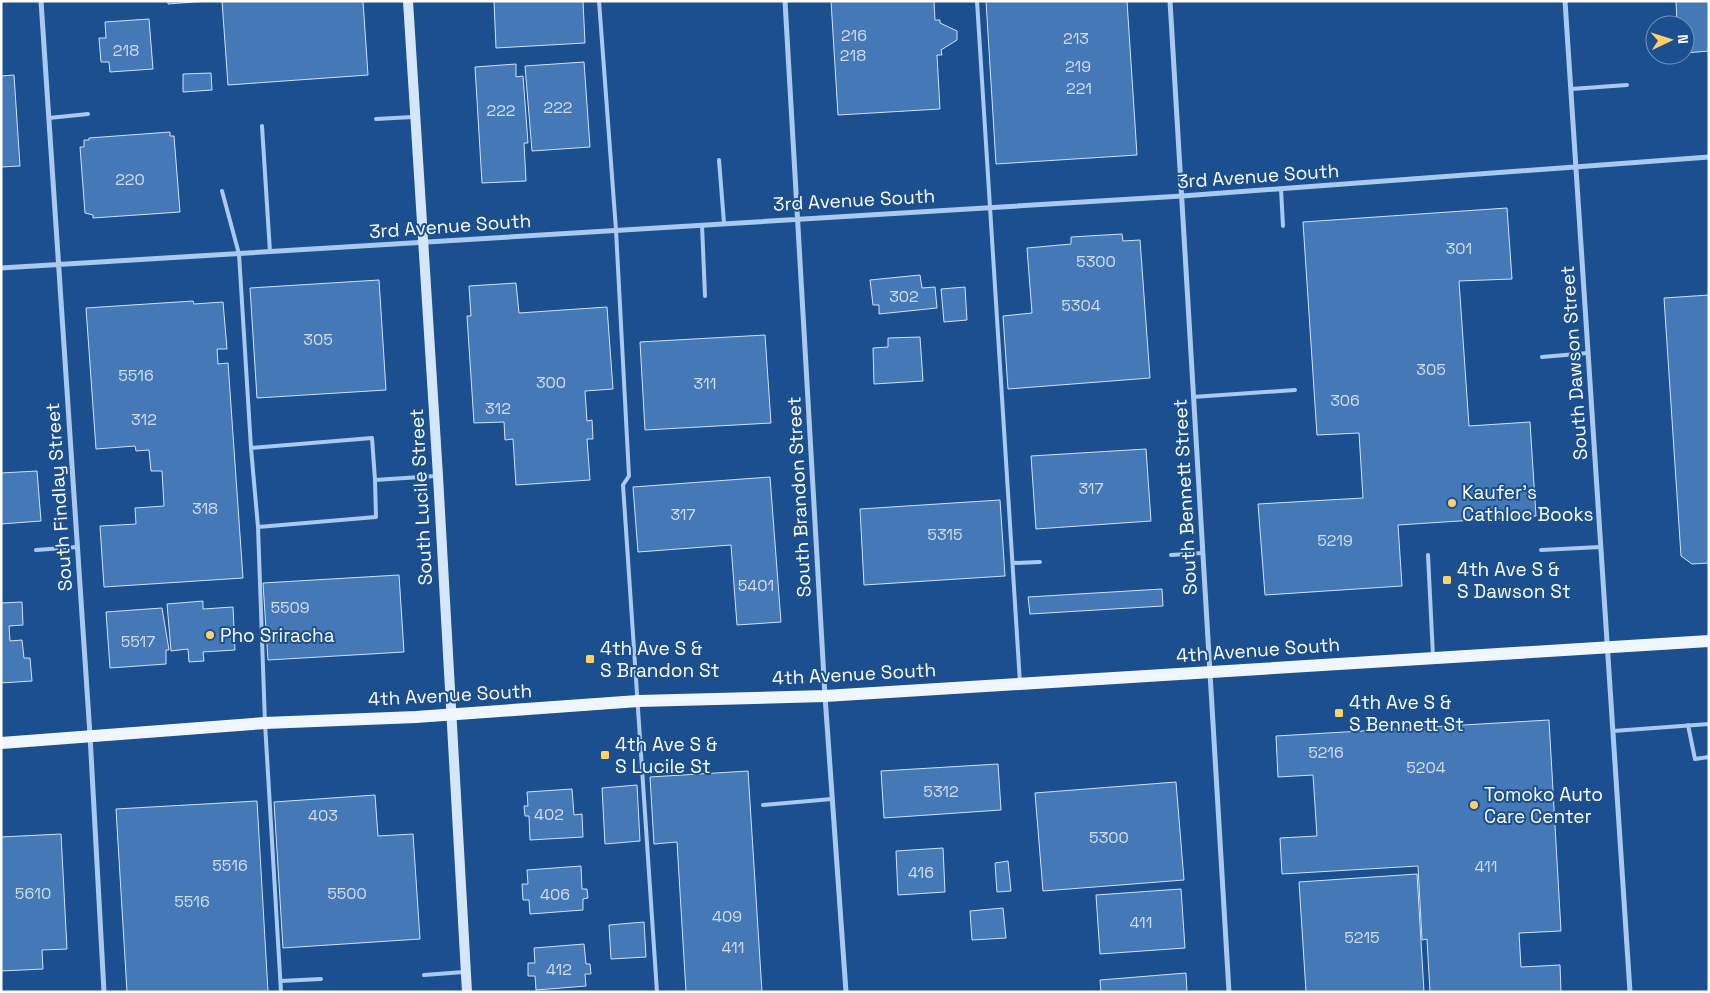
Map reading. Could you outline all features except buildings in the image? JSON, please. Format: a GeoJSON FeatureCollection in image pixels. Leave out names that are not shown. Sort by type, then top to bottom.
{"type":"FeatureCollection","features":[{"type":"Feature","properties":{"kind":"main road","name":"4th Avenue South"},"geometry":{"type":"LineString","coordinates":[[1,743],[264,723],[451,715],[638,701],[825,696],[1709,640]]}},
{"type":"Feature","properties":{"kind":"street","name":"South Findlay Street"},"geometry":{"type":"LineString","coordinates":[[41,1],[90,735],[104,992]]}},
{"type":"Feature","properties":{"kind":"street","name":"South Lucile Street"},"geometry":{"type":"LineString","coordinates":[[408,1],[438,476],[466,992]]}},
{"type":"Feature","properties":{"kind":"street","name":"South Brandon Street"},"geometry":{"type":"LineString","coordinates":[[785,1],[799,218],[825,696],[846,992]]}},
{"type":"Feature","properties":{"kind":"street","name":"South Bennett Street"},"geometry":{"type":"LineString","coordinates":[[1170,1],[1229,992]]}},
{"type":"Feature","properties":{"kind":"street","name":"South Dawson Street"},"geometry":{"type":"LineString","coordinates":[[1565,1],[1630,992]]}},
{"type":"Feature","properties":{"kind":"street","name":"3rd Avenue South"},"geometry":{"type":"LineString","coordinates":[[1,268],[423,244],[799,218],[1182,196],[1709,157]]}},
{"type":"Feature","properties":{"kind":"lane"},"geometry":{"type":"LineString","coordinates":[[600,1],[616,230],[630,476],[623,485],[656,992]]}},
{"type":"Feature","properties":{"kind":"lane"},"geometry":{"type":"LineString","coordinates":[[977,1],[1020,684]]}},
{"type":"Feature","properties":{"kind":"lane"},"geometry":{"type":"LineString","coordinates":[[1571,89],[1627,85]]}},
{"type":"Feature","properties":{"kind":"lane"},"geometry":{"type":"LineString","coordinates":[[49,118],[88,114]]}},
{"type":"Feature","properties":{"kind":"lane"},"geometry":{"type":"LineString","coordinates":[[376,119],[415,117]]}},
{"type":"Feature","properties":{"kind":"lane"},"geometry":{"type":"LineString","coordinates":[[262,126],[270,252]]}},
{"type":"Feature","properties":{"kind":"lane"},"geometry":{"type":"LineString","coordinates":[[719,160],[724,223]]}},
{"type":"Feature","properties":{"kind":"lane"},"geometry":{"type":"LineString","coordinates":[[1280,189],[1283,226]]}},
{"type":"Feature","properties":{"kind":"lane"},"geometry":{"type":"LineString","coordinates":[[222,190],[239,254],[258,527],[264,723],[281,992]]}},
{"type":"Feature","properties":{"kind":"lane"},"geometry":{"type":"LineString","coordinates":[[702,225],[705,296]]}},
{"type":"Feature","properties":{"kind":"lane"},"geometry":{"type":"LineString","coordinates":[[1542,357],[1588,353]]}},
{"type":"Feature","properties":{"kind":"lane"},"geometry":{"type":"LineString","coordinates":[[1194,397],[1295,390]]}},
{"type":"Feature","properties":{"kind":"lane"},"geometry":{"type":"LineString","coordinates":[[252,448],[372,438],[376,517],[258,527]]}},
{"type":"Feature","properties":{"kind":"lane"},"geometry":{"type":"LineString","coordinates":[[375,480],[438,476]]}},
{"type":"Feature","properties":{"kind":"lane"},"geometry":{"type":"LineString","coordinates":[[36,550],[77,547]]}},
{"type":"Feature","properties":{"kind":"lane"},"geometry":{"type":"LineString","coordinates":[[1541,550],[1601,547]]}},
{"type":"Feature","properties":{"kind":"lane"},"geometry":{"type":"LineString","coordinates":[[1171,555],[1203,553]]}},
{"type":"Feature","properties":{"kind":"lane"},"geometry":{"type":"LineString","coordinates":[[1428,555],[1433,658]]}},
{"type":"Feature","properties":{"kind":"lane"},"geometry":{"type":"LineString","coordinates":[[1013,563],[1040,562]]}},
{"type":"Feature","properties":{"kind":"lane"},"geometry":{"type":"LineString","coordinates":[[1613,731],[1709,724]]}},
{"type":"Feature","properties":{"kind":"lane"},"geometry":{"type":"LineString","coordinates":[[1688,725],[1695,759],[1709,757]]}},
{"type":"Feature","properties":{"kind":"lane"},"geometry":{"type":"LineString","coordinates":[[763,805],[832,800]]}},
{"type":"Feature","properties":{"kind":"lane"},"geometry":{"type":"LineString","coordinates":[[424,975],[466,972]]}},
{"type":"Feature","properties":{"kind":"lane"},"geometry":{"type":"LineString","coordinates":[[280,981],[321,979]]}},
{"type":"Feature","properties":{"kind":"place","name":"Kaufer's Cathloc Books"},"geometry":{"type":"Point","coordinates":[1452,503]}},
{"type":"Feature","properties":{"kind":"place","name":"4th Ave S & S Dawson St"},"geometry":{"type":"Point","coordinates":[1447,580]}},
{"type":"Feature","properties":{"kind":"place","name":"Pho Sriracha"},"geometry":{"type":"Point","coordinates":[210,635]}},
{"type":"Feature","properties":{"kind":"place","name":"4th Ave S & S Brandon St"},"geometry":{"type":"Point","coordinates":[590,659]}},
{"type":"Feature","properties":{"kind":"place","name":"4th Ave S & S Bennett St"},"geometry":{"type":"Point","coordinates":[1339,713]}},
{"type":"Feature","properties":{"kind":"place","name":"4th Ave S & S Lucile St"},"geometry":{"type":"Point","coordinates":[605,755]}},
{"type":"Feature","properties":{"kind":"place","name":"Tomoko Auto Care Center"},"geometry":{"type":"Point","coordinates":[1474,805]}}]}
